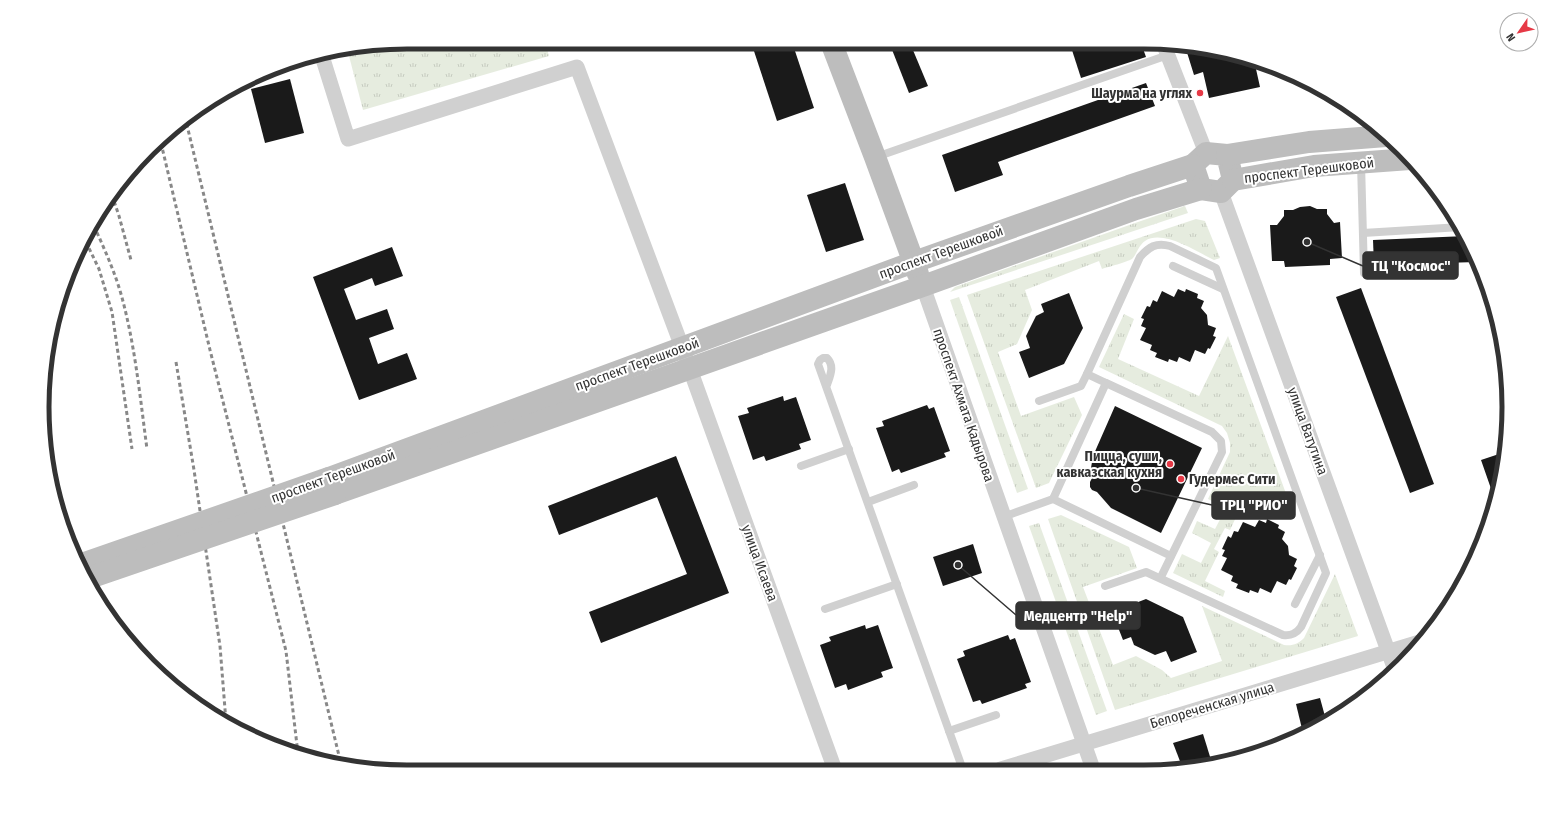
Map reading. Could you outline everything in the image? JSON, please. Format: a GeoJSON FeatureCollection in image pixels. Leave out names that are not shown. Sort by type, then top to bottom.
{"type":"FeatureCollection","features":[{"type":"Feature","properties":{"kind":"main road","name":"проспект Ахмата Кадырова"},"geometry":{"type":"LineString","coordinates":[[834,49],[918,274]]}},
{"type":"Feature","properties":{"kind":"main road","name":"проспект Терешковой"},"geometry":{"type":"LineString","coordinates":[[918,274],[1129,186],[1209,158],[1373,133]]}},
{"type":"Feature","properties":{"kind":"main road"},"geometry":{"type":"LineString","coordinates":[[1209,158],[1218,187]]}},
{"type":"Feature","properties":{"kind":"main road"},"geometry":{"type":"LineString","coordinates":[[1209,158],[1218,187]]}},
{"type":"Feature","properties":{"kind":"main road","name":"проспект Терешковой"},"geometry":{"type":"LineString","coordinates":[[89,570],[332,486],[685,357],[918,274],[1136,209],[1218,187],[1314,166],[1402,159]]}},
{"type":"Feature","properties":{"kind":"street"},"geometry":{"type":"LineString","coordinates":[[1165,50],[1209,158]]}},
{"type":"Feature","properties":{"kind":"street","name":"улица Исаева"},"geometry":{"type":"LineString","coordinates":[[323,59],[348,139],[577,67],[685,357],[833,765]]}},
{"type":"Feature","properties":{"kind":"street","name":"улица Ватутина"},"geometry":{"type":"LineString","coordinates":[[1218,187],[1393,664]]}},
{"type":"Feature","properties":{"kind":"street","name":"проспект Ахмата Кадырова"},"geometry":{"type":"LineString","coordinates":[[918,274],[1092,765]]}},
{"type":"Feature","properties":{"kind":"street","name":"Белореченская улица"},"geometry":{"type":"LineString","coordinates":[[1018,765],[1412,644]]}},
{"type":"Feature","properties":{"kind":"lane"},"geometry":{"type":"LineString","coordinates":[[875,157],[1163,50]]}},
{"type":"Feature","properties":{"kind":"lane"},"geometry":{"type":"LineString","coordinates":[[1361,162],[1364,273]]}},
{"type":"Feature","properties":{"kind":"lane"},"geometry":{"type":"LineString","coordinates":[[1363,233],[1454,227]]}},
{"type":"Feature","properties":{"kind":"lane"},"geometry":{"type":"LineString","coordinates":[[1039,402],[1081,386],[1140,257],[1146,250],[1154,245],[1163,244],[1216,268],[1326,573],[1301,627],[1297,633],[1290,636],[1283,636],[1161,577],[1146,572],[1105,586]]}},
{"type":"Feature","properties":{"kind":"lane"},"geometry":{"type":"LineString","coordinates":[[1174,266],[1223,289]]}},
{"type":"Feature","properties":{"kind":"lane"},"geometry":{"type":"LineString","coordinates":[[1087,374],[1212,432],[1221,441],[1222,452],[1161,577]]}},
{"type":"Feature","properties":{"kind":"lane"},"geometry":{"type":"LineString","coordinates":[[1053,499],[1106,383]]}},
{"type":"Feature","properties":{"kind":"lane"},"geometry":{"type":"LineString","coordinates":[[826,386],[961,765]]}},
{"type":"Feature","properties":{"kind":"lane"},"geometry":{"type":"LineString","coordinates":[[801,466],[849,449]]}},
{"type":"Feature","properties":{"kind":"lane"},"geometry":{"type":"LineString","coordinates":[[868,502],[914,485]]}},
{"type":"Feature","properties":{"kind":"lane"},"geometry":{"type":"LineString","coordinates":[[1003,517],[1053,499],[1171,556]]}},
{"type":"Feature","properties":{"kind":"lane"},"geometry":{"type":"LineString","coordinates":[[1295,604],[1320,555]]}},
{"type":"Feature","properties":{"kind":"lane"},"geometry":{"type":"LineString","coordinates":[[825,609],[897,584]]}},
{"type":"Feature","properties":{"kind":"lane"},"geometry":{"type":"LineString","coordinates":[[950,731],[996,715]]}},
{"type":"Feature","properties":{"kind":"green space"},"geometry":{"type":"Polygon","coordinates":[[[407,49],[547,49],[549,56],[363,110],[349,54],[407,49]]]}},
{"type":"Feature","properties":{"kind":"green space"},"geometry":{"type":"Polygon","coordinates":[[[1185,206],[1188,213],[950,292],[955,287],[1185,206]]]}},
{"type":"Feature","properties":{"kind":"green space"},"geometry":{"type":"Polygon","coordinates":[[[1196,219],[1205,221],[1220,258],[1214,260],[1180,243],[1161,238],[1152,238],[1143,243],[1134,257],[1130,260],[1102,269],[1099,261],[1025,290],[1032,310],[1017,344],[998,352],[1021,416],[1074,397],[1082,415],[1049,483],[1036,488],[967,295],[1196,219]]]}},
{"type":"Feature","properties":{"kind":"green space"},"geometry":{"type":"Polygon","coordinates":[[[959,297],[1028,489],[1017,493],[950,300],[959,297]]]}},
{"type":"Feature","properties":{"kind":"green space"},"geometry":{"type":"Polygon","coordinates":[[[1124,314],[1134,319],[1118,359],[1199,396],[1228,336],[1295,518],[1247,494],[1230,530],[1225,528],[1214,549],[1219,552],[1205,581],[1225,591],[1223,597],[1173,573],[1182,554],[1201,563],[1211,543],[1192,533],[1197,521],[1215,529],[1226,508],[1208,499],[1230,452],[1230,443],[1227,433],[1222,426],[1099,367],[1124,314]]]}},
{"type":"Feature","properties":{"kind":"green space"},"geometry":{"type":"Polygon","coordinates":[[[1061,515],[1129,547],[1137,568],[1083,587],[1113,665],[1136,656],[1162,670],[1171,678],[1222,661],[1202,606],[1284,645],[1300,642],[1304,638],[1335,574],[1358,636],[1115,710],[1048,519],[1061,515]]]}},
{"type":"Feature","properties":{"kind":"green space"},"geometry":{"type":"Polygon","coordinates":[[[1039,523],[1107,711],[1096,715],[1029,526],[1039,523]]]}},
{"type":"Feature","properties":{"kind":"building"},"geometry":{"type":"Polygon","coordinates":[[[753,49],[794,49],[814,108],[777,121],[753,49]]]}},
{"type":"Feature","properties":{"kind":"building"},"geometry":{"type":"Polygon","coordinates":[[[892,49],[913,49],[928,86],[909,93],[892,49]]]}},
{"type":"Feature","properties":{"kind":"building"},"geometry":{"type":"Polygon","coordinates":[[[1072,49],[1143,49],[1146,57],[1081,78],[1072,49]]]}},
{"type":"Feature","properties":{"kind":"building"},"geometry":{"type":"Polygon","coordinates":[[[1187,52],[1237,61],[1256,67],[1260,87],[1209,98],[1203,72],[1194,75],[1187,52]]]}},
{"type":"Feature","properties":{"kind":"building"},"geometry":{"type":"Polygon","coordinates":[[[290,79],[304,133],[265,143],[251,89],[290,79]]]}},
{"type":"Feature","properties":{"kind":"building"},"geometry":{"type":"Polygon","coordinates":[[[1146,83],[1155,106],[998,162],[1003,175],[955,192],[942,155],[1146,83]]]}},
{"type":"Feature","properties":{"kind":"building"},"geometry":{"type":"Polygon","coordinates":[[[845,183],[864,240],[826,252],[807,195],[845,183]]]}},
{"type":"Feature","properties":{"kind":"building"},"geometry":{"type":"Polygon","coordinates":[[[1310,206],[1317,209],[1327,209],[1327,214],[1334,223],[1340,222],[1342,258],[1330,259],[1330,265],[1285,267],[1284,261],[1272,261],[1270,225],[1277,225],[1284,216],[1284,210],[1293,210],[1300,207],[1310,206]]]}},
{"type":"Feature","properties":{"kind":"building"},"geometry":{"type":"Polygon","coordinates":[[[1458,236],[1471,262],[1374,265],[1373,240],[1458,236]]]}},
{"type":"Feature","properties":{"kind":"building"},"geometry":{"type":"Polygon","coordinates":[[[392,247],[403,276],[375,286],[372,278],[344,289],[356,320],[387,309],[394,329],[369,338],[378,364],[407,353],[417,379],[359,400],[313,277],[392,247]]]}},
{"type":"Feature","properties":{"kind":"building"},"geometry":{"type":"Polygon","coordinates":[[[1361,288],[1434,484],[1410,493],[1336,297],[1361,288]]]}},
{"type":"Feature","properties":{"kind":"building"},"geometry":{"type":"Polygon","coordinates":[[[1178,289],[1185,292],[1186,289],[1198,294],[1197,298],[1204,301],[1201,308],[1207,315],[1208,325],[1216,328],[1213,336],[1216,337],[1210,349],[1208,348],[1205,354],[1195,350],[1190,362],[1179,357],[1177,362],[1169,359],[1168,362],[1155,357],[1157,353],[1150,350],[1152,345],[1140,340],[1146,328],[1141,326],[1144,319],[1141,318],[1147,306],[1150,307],[1153,300],[1157,302],[1162,291],[1174,297],[1178,289]]]}},
{"type":"Feature","properties":{"kind":"building"},"geometry":{"type":"Polygon","coordinates":[[[1069,293],[1083,328],[1064,364],[1029,378],[1019,352],[1030,348],[1026,336],[1036,316],[1044,312],[1041,304],[1069,293]]]}},
{"type":"Feature","properties":{"kind":"building"},"geometry":{"type":"Polygon","coordinates":[[[783,396],[784,401],[796,397],[811,440],[799,444],[801,449],[766,461],[764,456],[753,460],[738,416],[749,413],[747,408],[783,396]]]}},
{"type":"Feature","properties":{"kind":"building"},"geometry":{"type":"Polygon","coordinates":[[[927,405],[929,409],[934,407],[950,451],[944,453],[946,457],[901,473],[899,469],[892,472],[876,428],[884,426],[882,421],[927,405]]]}},
{"type":"Feature","properties":{"kind":"building"},"geometry":{"type":"Polygon","coordinates":[[[1115,406],[1202,448],[1161,533],[1111,508],[1097,492],[1092,490],[1090,487],[1093,456],[1115,406]]]}},
{"type":"Feature","properties":{"kind":"building"},"geometry":{"type":"Polygon","coordinates":[[[1499,454],[1492,491],[1481,460],[1499,454]]]}},
{"type":"Feature","properties":{"kind":"building"},"geometry":{"type":"Polygon","coordinates":[[[676,456],[729,593],[601,643],[589,612],[687,574],[657,497],[559,535],[548,506],[676,456]]]}},
{"type":"Feature","properties":{"kind":"building"},"geometry":{"type":"Polygon","coordinates":[[[1267,519],[1279,525],[1278,528],[1285,532],[1282,539],[1288,546],[1289,555],[1297,559],[1294,566],[1297,568],[1291,580],[1289,579],[1286,585],[1277,581],[1271,593],[1260,588],[1258,593],[1250,590],[1249,593],[1236,588],[1238,584],[1231,581],[1233,576],[1221,570],[1227,558],[1222,556],[1225,550],[1222,549],[1228,536],[1231,538],[1234,531],[1238,532],[1243,522],[1255,527],[1259,520],[1266,523],[1267,519]]]}},
{"type":"Feature","properties":{"kind":"building"},"geometry":{"type":"Polygon","coordinates":[[[973,544],[982,573],[943,586],[933,557],[973,544]]]}},
{"type":"Feature","properties":{"kind":"building"},"geometry":{"type":"Polygon","coordinates":[[[1146,599],[1183,617],[1197,652],[1171,662],[1166,651],[1155,655],[1134,645],[1131,637],[1123,640],[1112,612],[1146,599]]]}},
{"type":"Feature","properties":{"kind":"building"},"geometry":{"type":"Polygon","coordinates":[[[865,625],[866,629],[878,625],[893,668],[881,672],[883,677],[848,690],[846,684],[835,688],[820,645],[831,641],[829,637],[865,625]]]}},
{"type":"Feature","properties":{"kind":"building"},"geometry":{"type":"Polygon","coordinates":[[[1008,635],[1010,640],[1015,638],[1031,682],[1025,684],[1027,688],[982,704],[980,700],[973,702],[957,659],[965,656],[963,651],[1008,635]]]}},
{"type":"Feature","properties":{"kind":"building"},"geometry":{"type":"Polygon","coordinates":[[[1320,698],[1325,716],[1302,728],[1296,704],[1320,698]]]}},
{"type":"Feature","properties":{"kind":"building"},"geometry":{"type":"Polygon","coordinates":[[[1203,734],[1211,759],[1181,763],[1173,743],[1203,734]]]}},
{"type":"Feature","properties":{"kind":"railway"},"geometry":{"type":"LineString","coordinates":[[187,125],[340,758]]}},
{"type":"Feature","properties":{"kind":"railway"},"geometry":{"type":"LineString","coordinates":[[162,147],[210,350],[286,651],[297,748]]}},
{"type":"Feature","properties":{"kind":"railway"},"geometry":{"type":"LineString","coordinates":[[114,201],[131,260]]}},
{"type":"Feature","properties":{"kind":"railway"},"geometry":{"type":"LineString","coordinates":[[96,230],[115,276],[126,313],[137,371],[147,449]]}},
{"type":"Feature","properties":{"kind":"railway"},"geometry":{"type":"LineString","coordinates":[[88,246],[99,269],[112,312],[132,449]]}},
{"type":"Feature","properties":{"kind":"railway"},"geometry":{"type":"LineString","coordinates":[[176,362],[194,470],[220,646],[225,715]]}},
{"type":"Feature","properties":{"kind":"place","name":"Шаурма на углях"},"geometry":{"type":"Point","coordinates":[1200,93]}},
{"type":"Feature","properties":{"kind":"place","name":"ТЦ \"Космос\""},"geometry":{"type":"Point","coordinates":[1307,242]}},
{"type":"Feature","properties":{"kind":"place","name":"Пицца, суши, кавказская кухня"},"geometry":{"type":"Point","coordinates":[1170,464]}},
{"type":"Feature","properties":{"kind":"place","name":"Гудермес Сити"},"geometry":{"type":"Point","coordinates":[1181,479]}},
{"type":"Feature","properties":{"kind":"place","name":"ТРЦ \"РИО\""},"geometry":{"type":"Point","coordinates":[1136,488]}},
{"type":"Feature","properties":{"kind":"place","name":"Медцентр \"Help\""},"geometry":{"type":"Point","coordinates":[958,565]}}]}
